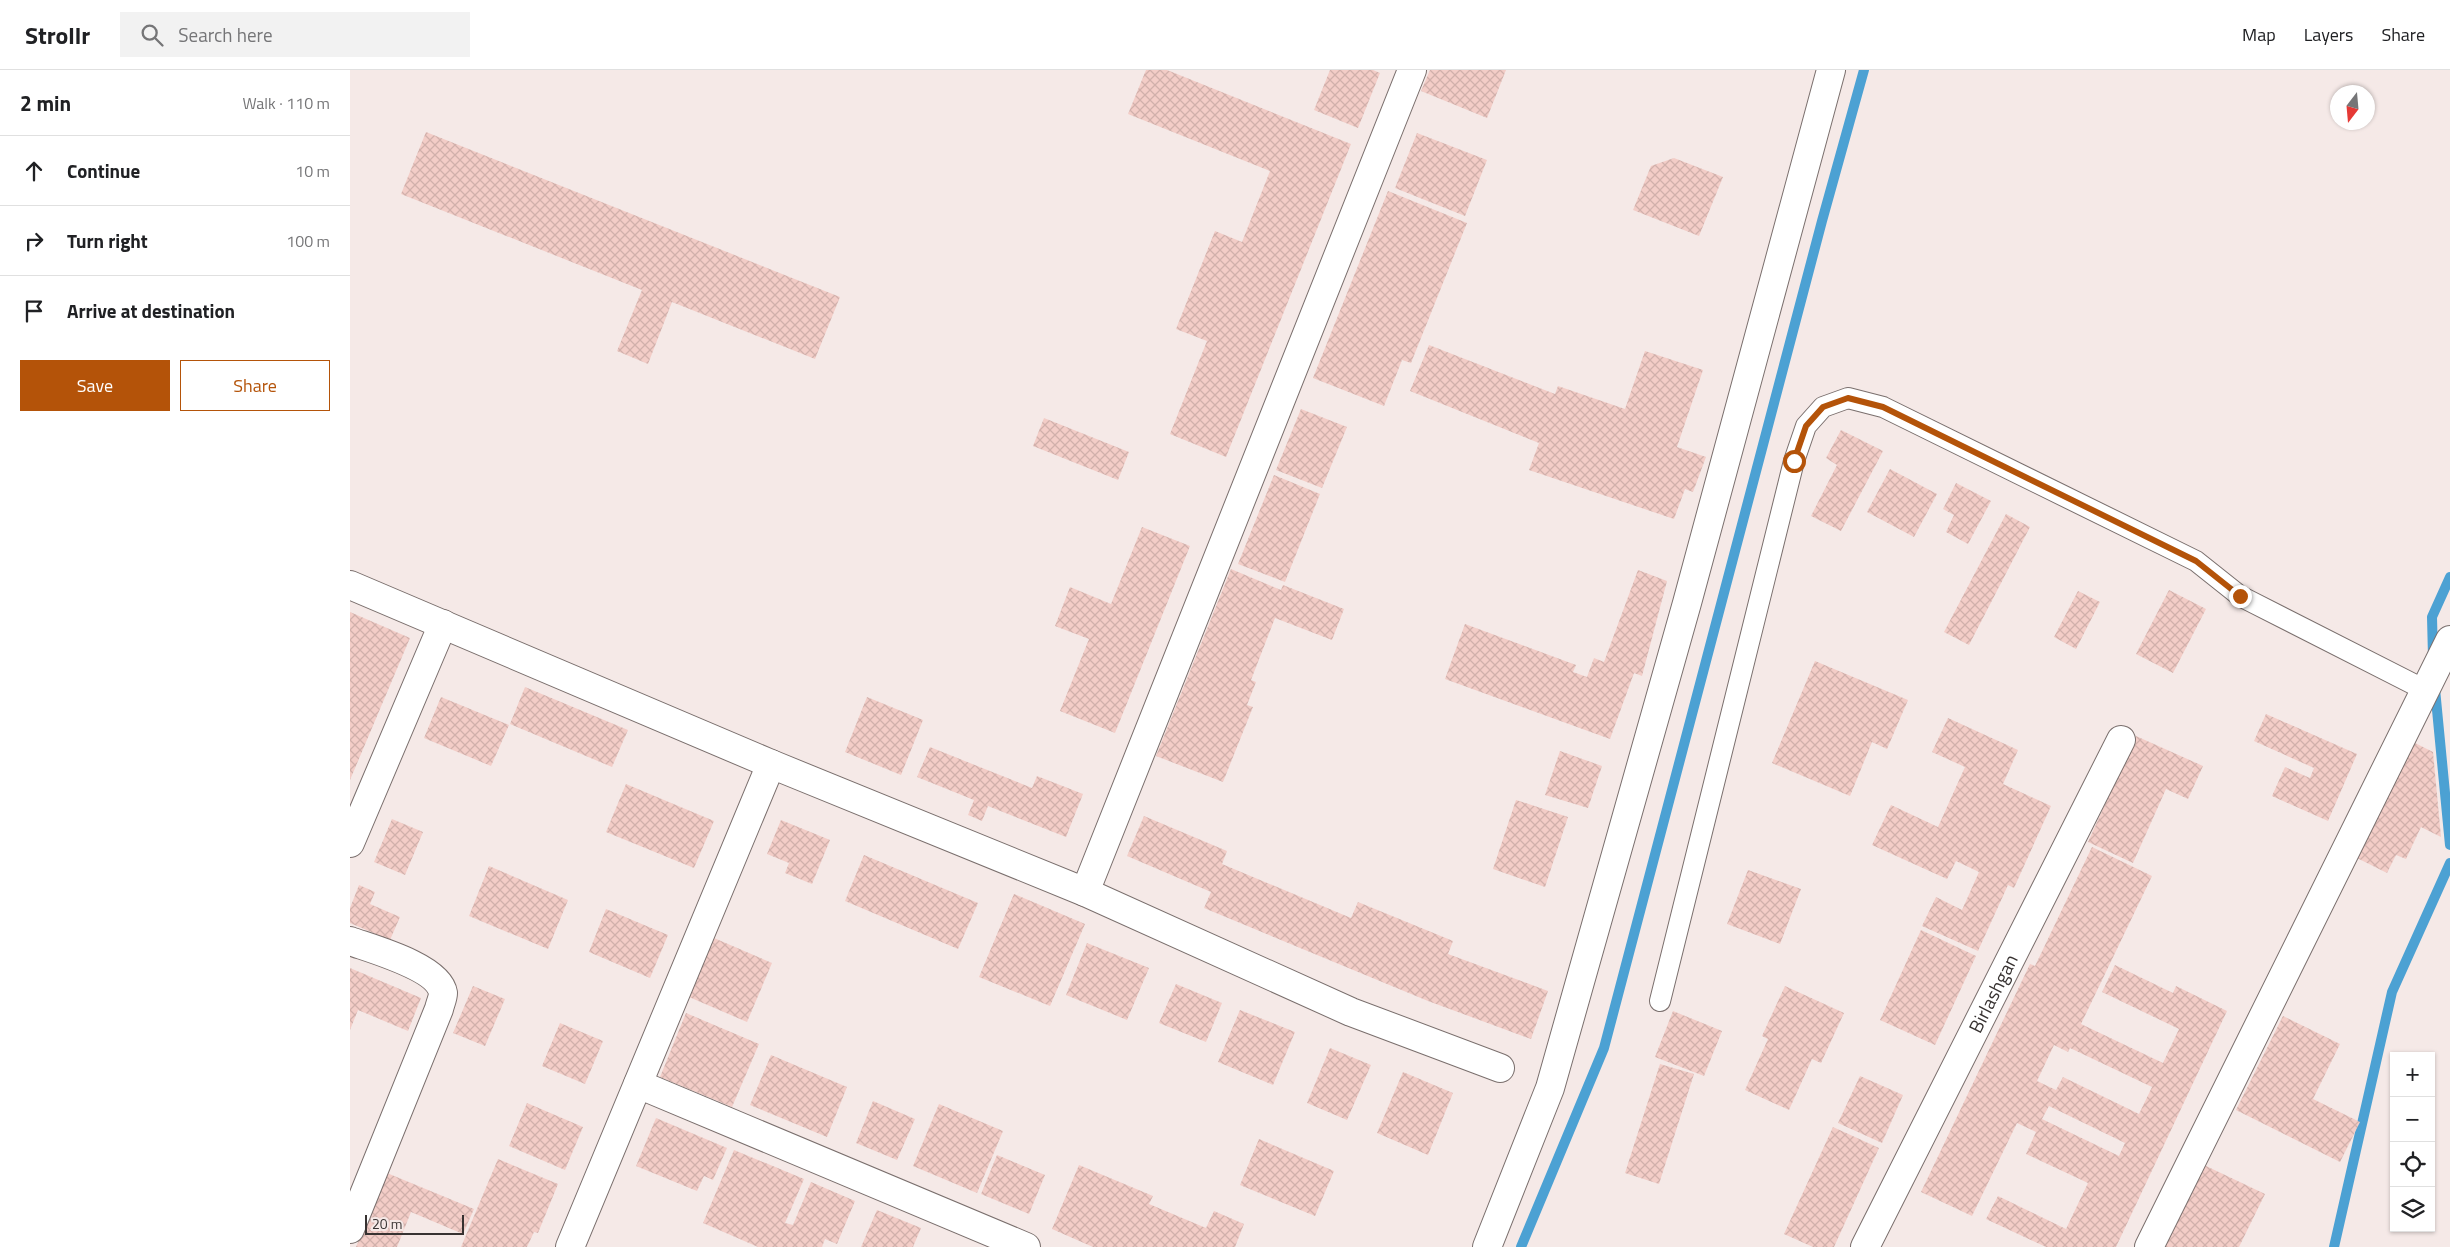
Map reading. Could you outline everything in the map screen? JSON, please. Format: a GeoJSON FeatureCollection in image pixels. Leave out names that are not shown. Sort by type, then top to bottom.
{"type":"FeatureCollection","features":[{"type":"Feature","properties":{"kind":"street"},"geometry":{"type":"LineString","coordinates":[[1085,892],[1412,70]]}},
{"type":"Feature","properties":{"kind":"street"},"geometry":{"type":"LineString","coordinates":[[1487,1247],[1550,1088],[1687,602],[1830,70]]}},
{"type":"Feature","properties":{"kind":"street"},"geometry":{"type":"LineString","coordinates":[[350,585],[771,764],[1085,892],[1351,1012],[1500,1068]]}},
{"type":"Feature","properties":{"kind":"street"},"geometry":{"type":"LineString","coordinates":[[350,843],[443,624]]}},
{"type":"Feature","properties":{"kind":"street"},"geometry":{"type":"LineString","coordinates":[[2149,1247],[2450,640]]}},
{"type":"Feature","properties":{"kind":"street","name":"Birlashgan"},"geometry":{"type":"LineString","coordinates":[[1865,1247],[2121,740]]}},
{"type":"Feature","properties":{"kind":"street"},"geometry":{"type":"LineString","coordinates":[[570,1247],[771,764]]}},
{"type":"Feature","properties":{"kind":"street"},"geometry":{"type":"LineString","coordinates":[[350,941],[418,967],[435,978],[443,993],[439,1009],[350,1229]]}},
{"type":"Feature","properties":{"kind":"street"},"geometry":{"type":"LineString","coordinates":[[638,1084],[1026,1247]]}},
{"type":"Feature","properties":{"kind":"lane"},"geometry":{"type":"LineString","coordinates":[[1660,1001],[1794,461],[1806,426],[1823,407],[1848,398],[1883,407],[2196,561],[2240,596],[2425,690]]}},
{"type":"Feature","properties":{"kind":"building"},"geometry":{"type":"Polygon","coordinates":[[[1146,70],[1167,70],[1351,144],[1226,457],[1170,434],[1207,341],[1176,329],[1215,231],[1242,242],[1270,171],[1128,114],[1146,70]]]}},
{"type":"Feature","properties":{"kind":"building"},"geometry":{"type":"Polygon","coordinates":[[[1330,70],[1373,70],[1380,73],[1358,128],[1314,110],[1330,70]]]}},
{"type":"Feature","properties":{"kind":"building"},"geometry":{"type":"Polygon","coordinates":[[[1430,70],[1506,70],[1487,118],[1421,91],[1430,70]]]}},
{"type":"Feature","properties":{"kind":"building"},"geometry":{"type":"Polygon","coordinates":[[[426,132],[840,297],[815,359],[672,302],[648,364],[617,351],[642,290],[401,194],[426,132]]]}},
{"type":"Feature","properties":{"kind":"building"},"geometry":{"type":"Polygon","coordinates":[[[1417,133],[1487,160],[1465,216],[1395,188],[1417,133]]]}},
{"type":"Feature","properties":{"kind":"building"},"geometry":{"type":"Polygon","coordinates":[[[1674,158],[1723,177],[1699,236],[1633,210],[1651,166],[1674,158]]]}},
{"type":"Feature","properties":{"kind":"building"},"geometry":{"type":"Polygon","coordinates":[[[1388,191],[1467,223],[1411,363],[1402,360],[1384,406],[1313,378],[1388,191]]]}},
{"type":"Feature","properties":{"kind":"building"},"geometry":{"type":"Polygon","coordinates":[[[1429,345],[1555,394],[1558,386],[1625,409],[1645,351],[1703,370],[1677,447],[1706,457],[1693,492],[1685,489],[1674,519],[1529,470],[1539,443],[1410,391],[1429,345]]]}},
{"type":"Feature","properties":{"kind":"building"},"geometry":{"type":"Polygon","coordinates":[[[1301,409],[1347,427],[1322,488],[1276,470],[1301,409]]]}},
{"type":"Feature","properties":{"kind":"building"},"geometry":{"type":"Polygon","coordinates":[[[1044,418],[1129,452],[1118,480],[1033,446],[1044,418]]]}},
{"type":"Feature","properties":{"kind":"building"},"geometry":{"type":"Polygon","coordinates":[[[1841,430],[1883,451],[1841,531],[1811,516],[1837,465],[1826,458],[1841,430]]]}},
{"type":"Feature","properties":{"kind":"building"},"geometry":{"type":"Polygon","coordinates":[[[1890,469],[1937,494],[1914,537],[1867,512],[1890,469]]]}},
{"type":"Feature","properties":{"kind":"building"},"geometry":{"type":"Polygon","coordinates":[[[1274,475],[1320,494],[1285,582],[1238,564],[1274,475]]]}},
{"type":"Feature","properties":{"kind":"building"},"geometry":{"type":"Polygon","coordinates":[[[1956,483],[1991,501],[1968,544],[1946,532],[1954,515],[1943,509],[1956,483]]]}},
{"type":"Feature","properties":{"kind":"building"},"geometry":{"type":"Polygon","coordinates":[[[2006,514],[2030,527],[1969,645],[1944,632],[2006,514]]]}},
{"type":"Feature","properties":{"kind":"building"},"geometry":{"type":"Polygon","coordinates":[[[1142,527],[1190,546],[1115,733],[1060,711],[1089,639],[1055,626],[1070,587],[1111,604],[1142,527]]]}},
{"type":"Feature","properties":{"kind":"building"},"geometry":{"type":"Polygon","coordinates":[[[1231,569],[1281,590],[1283,585],[1344,609],[1332,640],[1275,618],[1251,680],[1256,682],[1247,705],[1253,707],[1223,782],[1156,756],[1231,569]]]}},
{"type":"Feature","properties":{"kind":"building"},"geometry":{"type":"Polygon","coordinates":[[[1638,570],[1667,581],[1642,676],[1634,673],[1610,739],[1445,679],[1465,624],[1576,665],[1573,672],[1587,677],[1594,658],[1604,662],[1638,570]]]}},
{"type":"Feature","properties":{"kind":"building"},"geometry":{"type":"Polygon","coordinates":[[[2169,590],[2206,609],[2173,673],[2136,654],[2169,590]]]}},
{"type":"Feature","properties":{"kind":"building"},"geometry":{"type":"Polygon","coordinates":[[[2078,591],[2100,602],[2076,649],[2054,637],[2078,591]]]}},
{"type":"Feature","properties":{"kind":"building"},"geometry":{"type":"Polygon","coordinates":[[[350,612],[410,638],[350,780],[350,612]]]}},
{"type":"Feature","properties":{"kind":"building"},"geometry":{"type":"Polygon","coordinates":[[[1815,661],[1908,700],[1887,749],[1872,742],[1850,796],[1772,763],[1815,661]]]}},
{"type":"Feature","properties":{"kind":"building"},"geometry":{"type":"Polygon","coordinates":[[[525,687],[628,730],[612,767],[510,724],[525,687]]]}},
{"type":"Feature","properties":{"kind":"building"},"geometry":{"type":"Polygon","coordinates":[[[441,697],[509,725],[491,766],[424,738],[441,697]]]}},
{"type":"Feature","properties":{"kind":"building"},"geometry":{"type":"Polygon","coordinates":[[[867,697],[923,720],[901,775],[845,752],[867,697]]]}},
{"type":"Feature","properties":{"kind":"building"},"geometry":{"type":"Polygon","coordinates":[[[2266,714],[2357,754],[2328,821],[2272,796],[2285,767],[2310,778],[2314,768],[2254,741],[2266,714]]]}},
{"type":"Feature","properties":{"kind":"building"},"geometry":{"type":"Polygon","coordinates":[[[1948,718],[2018,750],[2003,784],[2051,806],[2014,888],[2008,885],[1978,951],[1922,926],[1936,897],[1962,910],[1979,872],[1956,861],[1947,879],[1872,845],[1891,805],[1938,827],[1965,767],[1932,752],[1948,718]]]}},
{"type":"Feature","properties":{"kind":"building"},"geometry":{"type":"Polygon","coordinates":[[[2136,736],[2203,766],[2188,799],[2166,789],[2133,863],[2088,842],[2136,736]]]}},
{"type":"Feature","properties":{"kind":"building"},"geometry":{"type":"Polygon","coordinates":[[[2415,743],[2433,752],[2441,837],[2421,827],[2406,859],[2396,855],[2387,873],[2357,858],[2415,743]]]}},
{"type":"Feature","properties":{"kind":"building"},"geometry":{"type":"Polygon","coordinates":[[[930,747],[1032,788],[1037,776],[1083,794],[1066,837],[988,806],[982,821],[968,815],[974,800],[917,777],[930,747]]]}},
{"type":"Feature","properties":{"kind":"building"},"geometry":{"type":"Polygon","coordinates":[[[1560,751],[1602,766],[1588,808],[1545,795],[1560,751]]]}},
{"type":"Feature","properties":{"kind":"building"},"geometry":{"type":"Polygon","coordinates":[[[626,784],[714,821],[694,868],[606,832],[626,784]]]}},
{"type":"Feature","properties":{"kind":"building"},"geometry":{"type":"Polygon","coordinates":[[[1516,800],[1568,817],[1545,887],[1493,869],[1516,800]]]}},
{"type":"Feature","properties":{"kind":"building"},"geometry":{"type":"Polygon","coordinates":[[[1144,816],[1227,851],[1222,864],[1351,918],[1358,902],[1453,941],[1448,954],[1548,991],[1531,1039],[1428,1001],[1204,908],[1211,892],[1127,856],[1144,816]]]}},
{"type":"Feature","properties":{"kind":"building"},"geometry":{"type":"Polygon","coordinates":[[[392,819],[423,832],[405,875],[374,862],[392,819]]]}},
{"type":"Feature","properties":{"kind":"building"},"geometry":{"type":"Polygon","coordinates":[[[781,820],[830,840],[812,884],[785,873],[789,863],[767,854],[781,820]]]}},
{"type":"Feature","properties":{"kind":"building"},"geometry":{"type":"Polygon","coordinates":[[[2092,847],[2152,876],[2081,1024],[2163,1063],[2179,1029],[2102,992],[2115,965],[2173,993],[2176,986],[2227,1011],[2116,1247],[2046,1247],[1986,1219],[1998,1196],[2066,1229],[2088,1183],[2026,1154],[2036,1132],[2017,1123],[1972,1216],[1921,1192],[2030,964],[2035,966],[2092,847]],[[2054,1045],[2037,1081],[2056,1090],[2063,1077],[2139,1114],[2152,1087],[2070,1048],[2068,1052],[2054,1045]],[[2049,1106],[2042,1119],[2119,1156],[2125,1143],[2049,1106]]]}},
{"type":"Feature","properties":{"kind":"building"},"geometry":{"type":"Polygon","coordinates":[[[864,855],[978,903],[958,949],[845,901],[864,855]]]}},
{"type":"Feature","properties":{"kind":"building"},"geometry":{"type":"Polygon","coordinates":[[[489,866],[568,900],[548,949],[469,916],[489,866]]]}},
{"type":"Feature","properties":{"kind":"building"},"geometry":{"type":"Polygon","coordinates":[[[1748,870],[1801,889],[1780,944],[1727,924],[1748,870]]]}},
{"type":"Feature","properties":{"kind":"building"},"geometry":{"type":"Polygon","coordinates":[[[359,885],[375,892],[370,904],[400,917],[390,940],[350,923],[350,908],[359,885]]]}},
{"type":"Feature","properties":{"kind":"building"},"geometry":{"type":"Polygon","coordinates":[[[1014,894],[1085,924],[1050,1006],[979,977],[1014,894]]]}},
{"type":"Feature","properties":{"kind":"building"},"geometry":{"type":"Polygon","coordinates":[[[606,909],[668,935],[650,978],[589,952],[606,909]]]}},
{"type":"Feature","properties":{"kind":"building"},"geometry":{"type":"Polygon","coordinates":[[[1921,930],[1976,956],[1935,1045],[1880,1020],[1921,930]]]}},
{"type":"Feature","properties":{"kind":"building"},"geometry":{"type":"Polygon","coordinates":[[[707,935],[772,963],[747,1022],[682,994],[707,935]]]}},
{"type":"Feature","properties":{"kind":"building"},"geometry":{"type":"Polygon","coordinates":[[[1087,943],[1149,968],[1127,1020],[1066,995],[1087,943]]]}},
{"type":"Feature","properties":{"kind":"building"},"geometry":{"type":"Polygon","coordinates":[[[350,968],[421,998],[408,1031],[358,1010],[350,1030],[350,968]]]}},
{"type":"Feature","properties":{"kind":"building"},"geometry":{"type":"Polygon","coordinates":[[[1176,984],[1222,1003],[1206,1042],[1159,1023],[1176,984]]]}},
{"type":"Feature","properties":{"kind":"building"},"geometry":{"type":"Polygon","coordinates":[[[473,986],[505,999],[485,1046],[453,1033],[473,986]]]}},
{"type":"Feature","properties":{"kind":"building"},"geometry":{"type":"Polygon","coordinates":[[[1785,986],[1844,1013],[1821,1063],[1812,1059],[1789,1110],[1745,1090],[1768,1039],[1762,1036],[1785,986]]]}},
{"type":"Feature","properties":{"kind":"building"},"geometry":{"type":"Polygon","coordinates":[[[1240,1010],[1295,1032],[1273,1085],[1218,1062],[1240,1010]]]}},
{"type":"Feature","properties":{"kind":"building"},"geometry":{"type":"Polygon","coordinates":[[[1673,1011],[1722,1031],[1704,1076],[1655,1057],[1673,1011]]]}},
{"type":"Feature","properties":{"kind":"building"},"geometry":{"type":"Polygon","coordinates":[[[686,1013],[759,1044],[732,1107],[660,1077],[686,1013]]]}},
{"type":"Feature","properties":{"kind":"building"},"geometry":{"type":"Polygon","coordinates":[[[2283,1016],[2340,1044],[2313,1099],[2360,1122],[2340,1162],[2236,1110],[2283,1016]]]}},
{"type":"Feature","properties":{"kind":"building"},"geometry":{"type":"Polygon","coordinates":[[[560,1023],[603,1041],[585,1084],[542,1066],[560,1023]]]}},
{"type":"Feature","properties":{"kind":"building"},"geometry":{"type":"Polygon","coordinates":[[[1330,1048],[1371,1065],[1347,1120],[1307,1103],[1330,1048]]]}},
{"type":"Feature","properties":{"kind":"building"},"geometry":{"type":"Polygon","coordinates":[[[771,1055],[847,1087],[827,1137],[750,1105],[771,1055]]]}},
{"type":"Feature","properties":{"kind":"building"},"geometry":{"type":"Polygon","coordinates":[[[1660,1064],[1694,1074],[1659,1184],[1625,1173],[1660,1064]]]}},
{"type":"Feature","properties":{"kind":"building"},"geometry":{"type":"Polygon","coordinates":[[[1403,1072],[1453,1093],[1428,1155],[1377,1133],[1403,1072]]]}},
{"type":"Feature","properties":{"kind":"building"},"geometry":{"type":"Polygon","coordinates":[[[1860,1076],[1903,1095],[1882,1143],[1838,1123],[1860,1076]]]}},
{"type":"Feature","properties":{"kind":"building"},"geometry":{"type":"Polygon","coordinates":[[[873,1101],[915,1119],[897,1160],[856,1143],[873,1101]]]}},
{"type":"Feature","properties":{"kind":"building"},"geometry":{"type":"Polygon","coordinates":[[[527,1103],[583,1127],[565,1170],[509,1146],[527,1103]]]}},
{"type":"Feature","properties":{"kind":"building"},"geometry":{"type":"Polygon","coordinates":[[[939,1104],[1003,1131],[977,1193],[913,1166],[939,1104]]]}},
{"type":"Feature","properties":{"kind":"building"},"geometry":{"type":"Polygon","coordinates":[[[656,1118],[727,1148],[713,1180],[704,1176],[697,1191],[636,1166],[656,1118]]]}},
{"type":"Feature","properties":{"kind":"building"},"geometry":{"type":"Polygon","coordinates":[[[1833,1127],[1879,1148],[1834,1247],[1813,1247],[1784,1234],[1833,1127]]]}},
{"type":"Feature","properties":{"kind":"building"},"geometry":{"type":"Polygon","coordinates":[[[1259,1139],[1334,1171],[1315,1216],[1240,1185],[1259,1139]]]}},
{"type":"Feature","properties":{"kind":"building"},"geometry":{"type":"Polygon","coordinates":[[[734,1150],[804,1179],[785,1223],[793,1225],[811,1182],[855,1201],[837,1244],[825,1239],[822,1247],[758,1247],[703,1223],[734,1150]]]}},
{"type":"Feature","properties":{"kind":"building"},"geometry":{"type":"Polygon","coordinates":[[[997,1155],[1045,1175],[1029,1214],[981,1194],[997,1155]]]}},
{"type":"Feature","properties":{"kind":"building"},"geometry":{"type":"Polygon","coordinates":[[[498,1159],[558,1184],[538,1233],[534,1232],[527,1247],[461,1247],[498,1159]]]}},
{"type":"Feature","properties":{"kind":"building"},"geometry":{"type":"Polygon","coordinates":[[[1079,1165],[1153,1196],[1149,1204],[1206,1228],[1214,1211],[1244,1224],[1235,1247],[1093,1247],[1052,1229],[1079,1165]]]}},
{"type":"Feature","properties":{"kind":"building"},"geometry":{"type":"Polygon","coordinates":[[[2204,1165],[2265,1194],[2239,1247],[2165,1247],[2204,1165]]]}},
{"type":"Feature","properties":{"kind":"building"},"geometry":{"type":"Polygon","coordinates":[[[387,1173],[474,1209],[463,1234],[411,1212],[397,1247],[356,1247],[387,1173]]]}},
{"type":"Feature","properties":{"kind":"building"},"geometry":{"type":"Polygon","coordinates":[[[877,1210],[921,1228],[913,1247],[861,1247],[877,1210]]]}},
{"type":"Feature","properties":{"kind":"waterway"},"geometry":{"type":"LineString","coordinates":[[1521,1247],[1604,1048],[1822,221],[1864,70]]}},
{"type":"Feature","properties":{"kind":"waterway"},"geometry":{"type":"LineString","coordinates":[[2433,657],[2432,617],[2450,577]]}},
{"type":"Feature","properties":{"kind":"waterway"},"geometry":{"type":"LineString","coordinates":[[2435,689],[2450,845]]}},
{"type":"Feature","properties":{"kind":"waterway"},"geometry":{"type":"LineString","coordinates":[[2334,1247],[2392,992],[2450,863]]}},
{"type":"Feature","properties":{"kind":"route"},"geometry":{"type":"LineString","coordinates":[[1794,461],[1806,426],[1823,407],[1848,398],[1883,407],[2092,508],[2196,561],[2240,596]]}}]}
